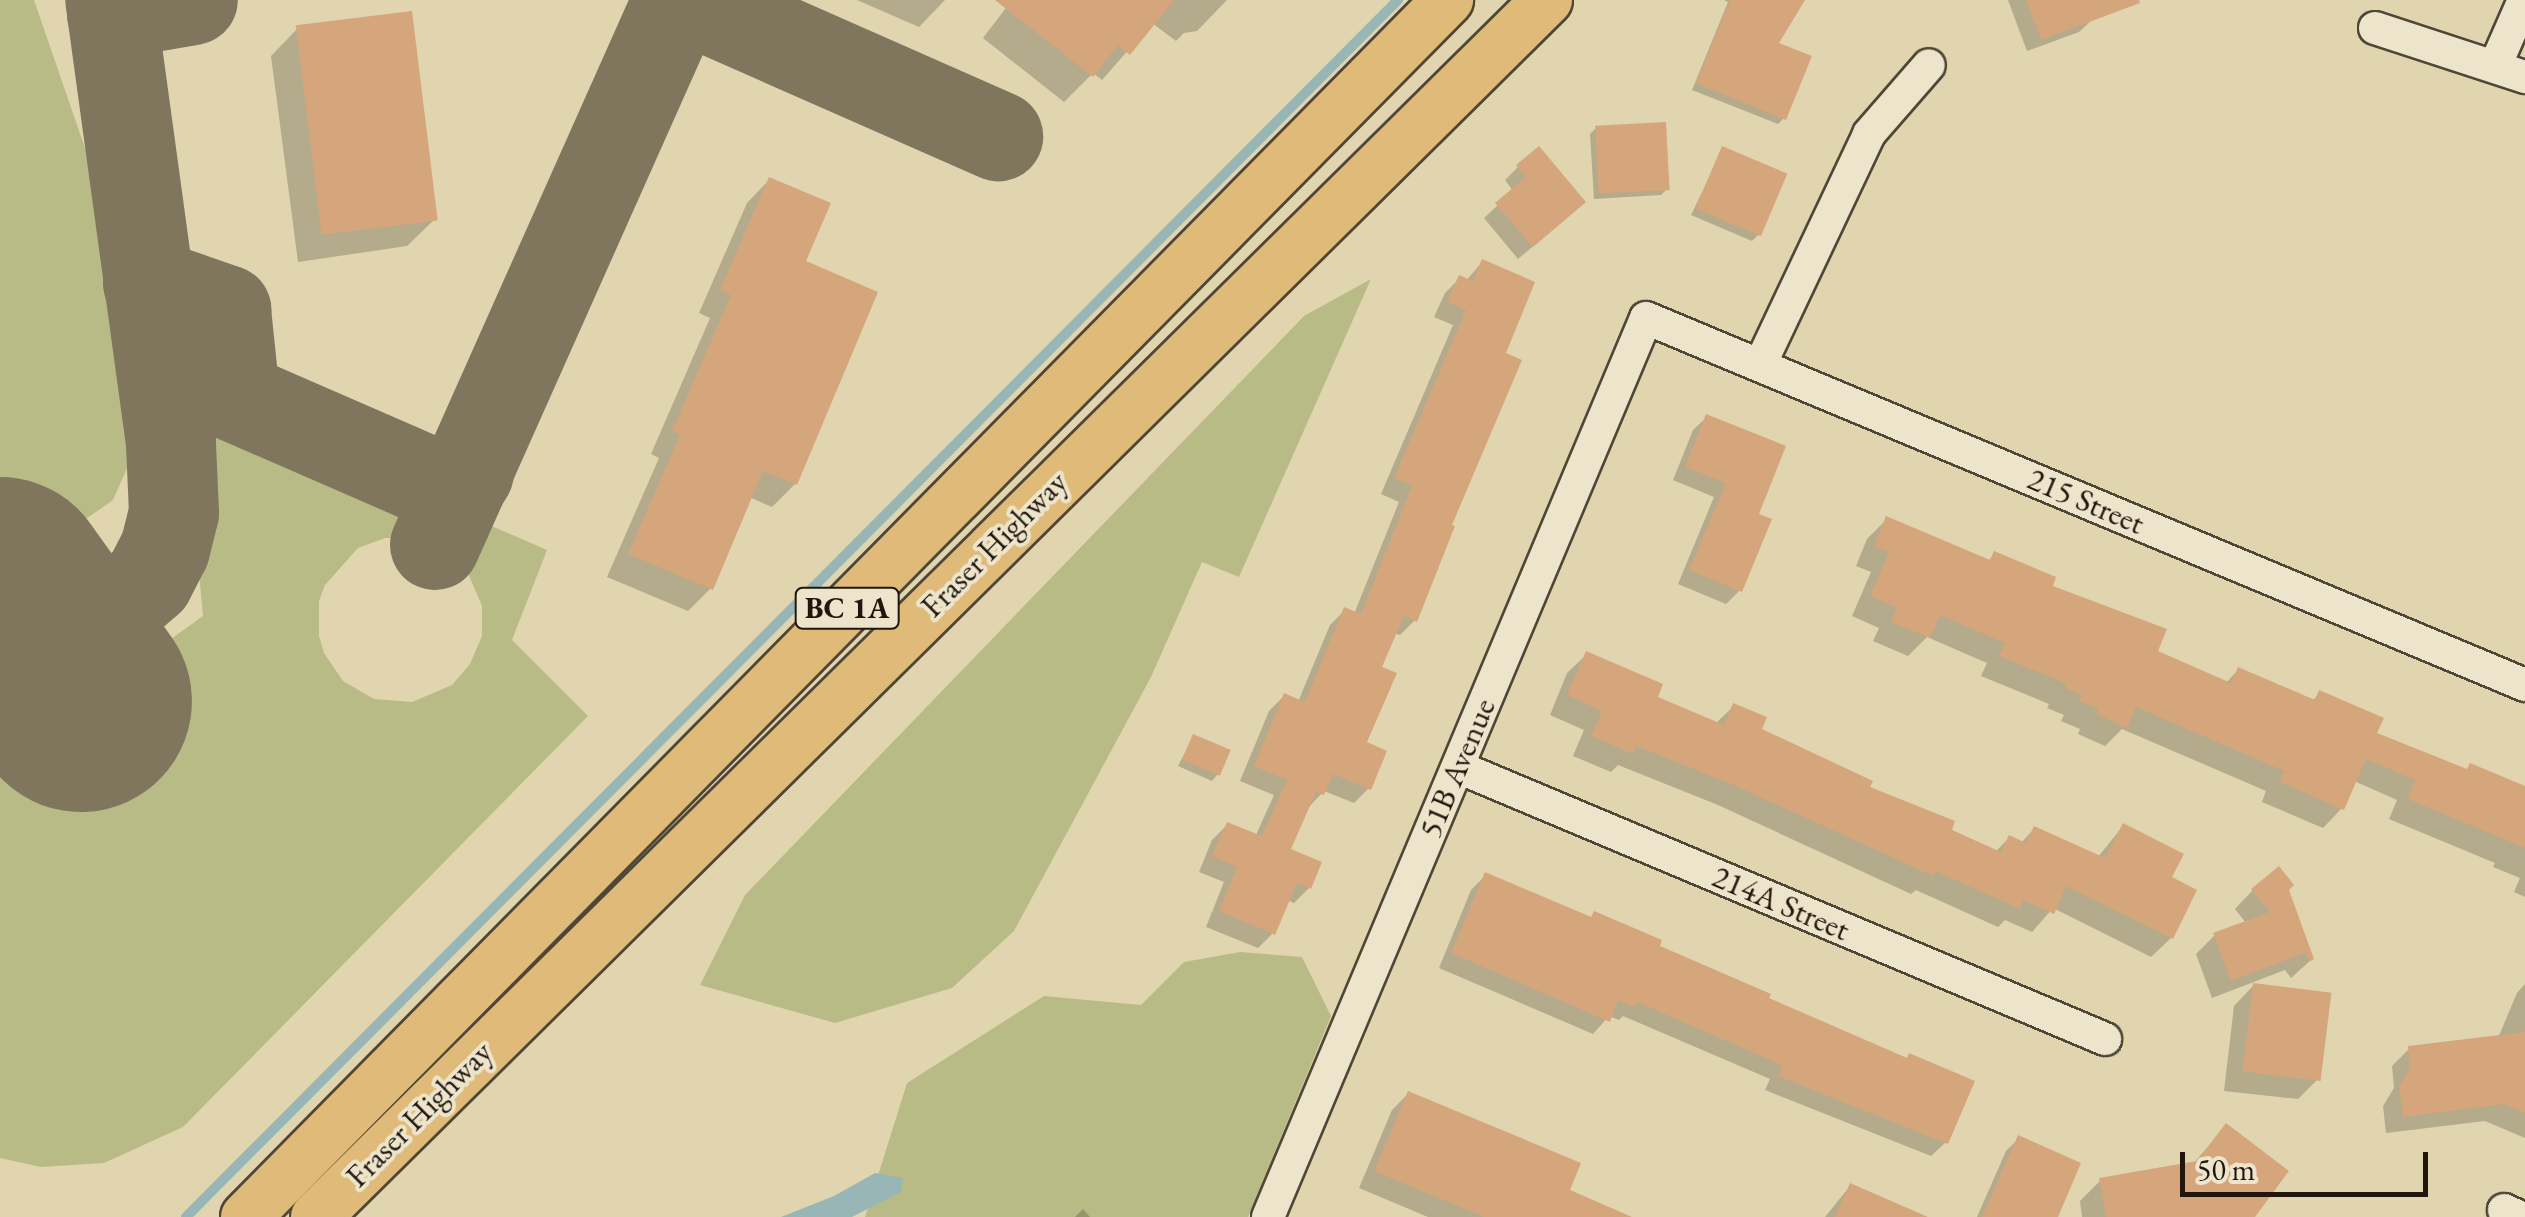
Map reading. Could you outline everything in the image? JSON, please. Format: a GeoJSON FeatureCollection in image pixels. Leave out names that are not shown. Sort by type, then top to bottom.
{"type":"FeatureCollection","features":[{"type":"Feature","properties":{"kind":"main road","name":"Fraser Highway"},"geometry":{"type":"LineString","coordinates":[[246,1217],[1448,0]]}},
{"type":"Feature","properties":{"kind":"main road","name":"Fraser Highway"},"geometry":{"type":"LineString","coordinates":[[316,1217],[1547,0]]}},
{"type":"Feature","properties":{"kind":"street"},"geometry":{"type":"LineString","coordinates":[[2374,28],[2511,70],[2524,0]]}},
{"type":"Feature","properties":{"kind":"street"},"geometry":{"type":"LineString","coordinates":[[1760,365],[1870,134],[1929,65]]}},
{"type":"Feature","properties":{"kind":"street","name":"215 Street"},"geometry":{"type":"LineString","coordinates":[[1646,318],[2525,685]]}},
{"type":"Feature","properties":{"kind":"street","name":"51B Avenue"},"geometry":{"type":"LineString","coordinates":[[1268,1217],[1646,318]]}},
{"type":"Feature","properties":{"kind":"street","name":"214A Street"},"geometry":{"type":"LineString","coordinates":[[1458,767],[2104,1039]]}},
{"type":"Feature","properties":{"kind":"green space"},"geometry":{"type":"Polygon","coordinates":[[[0,0],[34,0],[107,212],[140,439],[113,500],[70,530],[19,520],[0,493],[0,0]]]}},
{"type":"Feature","properties":{"kind":"green space"},"geometry":{"type":"Polygon","coordinates":[[[1371,279],[1239,577],[1202,562],[1151,677],[1014,931],[952,988],[835,1023],[700,985],[745,895],[1304,316],[1371,279]]]}},
{"type":"Feature","properties":{"kind":"green space"},"geometry":{"type":"Polygon","coordinates":[[[212,408],[426,506],[416,538],[385,538],[358,548],[325,585],[319,601],[319,636],[324,653],[343,681],[374,699],[412,702],[452,685],[470,664],[482,636],[482,606],[467,571],[447,552],[464,514],[547,550],[512,640],[588,716],[183,1127],[104,1163],[41,1167],[0,1158],[0,762],[203,616],[185,421],[212,408]]]}},
{"type":"Feature","properties":{"kind":"green space"},"geometry":{"type":"Polygon","coordinates":[[[1240,952],[1302,957],[1331,1016],[1248,1217],[865,1217],[907,1083],[1044,996],[1141,1005],[1184,962],[1240,952]]]}},
{"type":"Feature","properties":{"kind":"water"},"geometry":{"type":"Polygon","coordinates":[[[875,1173],[903,1178],[901,1192],[852,1217],[781,1217],[834,1196],[875,1173]]]}},
{"type":"Feature","properties":{"kind":"building"},"geometry":{"type":"Polygon","coordinates":[[[995,0],[1174,0],[1130,55],[1118,45],[1093,77],[995,0]]]}},
{"type":"Feature","properties":{"kind":"building"},"geometry":{"type":"Polygon","coordinates":[[[1730,0],[1805,0],[1779,43],[1812,56],[1786,120],[1696,83],[1730,0]]]}},
{"type":"Feature","properties":{"kind":"building"},"geometry":{"type":"Polygon","coordinates":[[[2026,0],[2139,0],[2140,3],[2041,40],[2026,0]]]}},
{"type":"Feature","properties":{"kind":"building"},"geometry":{"type":"Polygon","coordinates":[[[412,11],[438,220],[322,235],[296,25],[412,11]]]}},
{"type":"Feature","properties":{"kind":"building"},"geometry":{"type":"Polygon","coordinates":[[[1666,122],[1670,190],[1599,194],[1595,126],[1666,122]]]}},
{"type":"Feature","properties":{"kind":"building"},"geometry":{"type":"Polygon","coordinates":[[[1539,146],[1586,202],[1533,247],[1495,203],[1526,177],[1516,165],[1539,146]]]}},
{"type":"Feature","properties":{"kind":"building"},"geometry":{"type":"Polygon","coordinates":[[[1722,146],[1787,174],[1761,236],[1695,209],[1722,146]]]}},
{"type":"Feature","properties":{"kind":"building"},"geometry":{"type":"Polygon","coordinates":[[[769,177],[831,203],[806,261],[878,292],[797,485],[763,471],[713,590],[628,554],[680,435],[672,431],[731,295],[720,290],[769,177]]]}},
{"type":"Feature","properties":{"kind":"building"},"geometry":{"type":"Polygon","coordinates":[[[1482,259],[1535,282],[1506,353],[1522,360],[1452,525],[1455,526],[1417,622],[1404,616],[1382,667],[1397,673],[1367,742],[1387,751],[1371,790],[1333,774],[1324,795],[1316,792],[1291,849],[1322,862],[1311,889],[1297,883],[1275,935],[1219,911],[1237,867],[1212,856],[1227,822],[1262,836],[1287,780],[1254,766],[1284,693],[1305,702],[1344,607],[1361,614],[1412,486],[1394,478],[1466,310],[1447,302],[1459,275],[1473,281],[1482,259]]]}},
{"type":"Feature","properties":{"kind":"building"},"geometry":{"type":"Polygon","coordinates":[[[1706,414],[1786,446],[1759,514],[1772,519],[1742,592],[1689,570],[1726,483],[1685,467],[1706,414]]]}},
{"type":"Feature","properties":{"kind":"building"},"geometry":{"type":"Polygon","coordinates":[[[1886,516],[1990,560],[1994,551],[2056,577],[2053,586],[2167,629],[2158,651],[2231,683],[2238,667],[2315,700],[2319,690],[2384,718],[2377,733],[2467,769],[2470,763],[2525,786],[2525,848],[2408,799],[2415,780],[2366,759],[2344,810],[2280,782],[2284,771],[2136,707],[2127,728],[2096,714],[2098,709],[2079,701],[2082,695],[2065,688],[2067,684],[1999,656],[2005,643],[1940,615],[1930,638],[1891,622],[1897,608],[1870,596],[1889,552],[1874,546],[1886,516]]]}},
{"type":"Feature","properties":{"kind":"building"},"geometry":{"type":"Polygon","coordinates":[[[1586,651],[1663,684],[1658,697],[1724,725],[1733,703],[1767,717],[1762,729],[1873,781],[1870,787],[1955,821],[1952,830],[2001,852],[2009,835],[2026,843],[2034,826],[2105,858],[2123,823],[2184,854],[2172,877],[2197,890],[2173,939],[2066,886],[2054,914],[2023,900],[2020,909],[1935,871],[1933,876],[1738,787],[1636,746],[1633,754],[1591,736],[1602,711],[1567,695],[1586,651]]]}},
{"type":"Feature","properties":{"kind":"building"},"geometry":{"type":"Polygon","coordinates":[[[1193,734],[1231,750],[1220,776],[1182,760],[1193,734]]]}},
{"type":"Feature","properties":{"kind":"building"},"geometry":{"type":"Polygon","coordinates":[[[2279,866],[2294,885],[2289,890],[2314,959],[2311,961],[2304,953],[2231,981],[2213,933],[2270,912],[2251,889],[2279,866]]]}},
{"type":"Feature","properties":{"kind":"building"},"geometry":{"type":"Polygon","coordinates":[[[1485,872],[1591,917],[1594,911],[1662,940],[1660,946],[1771,994],[1769,998],[1907,1058],[1909,1053],[1975,1081],[1948,1144],[1778,1076],[1782,1065],[1637,1002],[1635,1007],[1618,1000],[1610,1022],[1451,953],[1485,872]]]}},
{"type":"Feature","properties":{"kind":"building"},"geometry":{"type":"Polygon","coordinates":[[[2253,983],[2331,993],[2321,1081],[2242,1071],[2253,983]]]}},
{"type":"Feature","properties":{"kind":"building"},"geometry":{"type":"Polygon","coordinates":[[[2525,1032],[2525,1113],[2504,1104],[2403,1117],[2399,1086],[2410,1069],[2408,1046],[2525,1032]]]}},
{"type":"Feature","properties":{"kind":"building"},"geometry":{"type":"Polygon","coordinates":[[[1408,1091],[1581,1163],[1570,1190],[1632,1217],[1484,1217],[1374,1171],[1408,1091]]]}},
{"type":"Feature","properties":{"kind":"building"},"geometry":{"type":"Polygon","coordinates":[[[2226,1123],[2289,1171],[2255,1217],[2106,1217],[2099,1178],[2197,1161],[2226,1123]]]}},
{"type":"Feature","properties":{"kind":"building"},"geometry":{"type":"Polygon","coordinates":[[[2018,1135],[2081,1163],[2058,1217],[1982,1217],[2018,1135]]]}},
{"type":"Feature","properties":{"kind":"building"},"geometry":{"type":"Polygon","coordinates":[[[1850,1183],[1928,1217],[1835,1217],[1850,1183]]]}},
{"type":"Feature","properties":{"kind":"waterway"},"geometry":{"type":"LineString","coordinates":[[186,1217],[1398,0]]}},
{"type":"Feature","properties":{"kind":"taxiway"},"geometry":{"type":"LineString","coordinates":[[0,586],[39,616],[62,623],[111,613],[149,580],[165,549],[174,513],[171,443],[110,0]]}},
{"type":"Feature","properties":{"kind":"taxiway"},"geometry":{"type":"LineString","coordinates":[[112,14],[193,0]]}},
{"type":"Feature","properties":{"kind":"taxiway"},"geometry":{"type":"LineString","coordinates":[[435,545],[678,0]]}},
{"type":"Feature","properties":{"kind":"taxiway"},"geometry":{"type":"LineString","coordinates":[[689,0],[998,136]]}},
{"type":"Feature","properties":{"kind":"taxiway"},"geometry":{"type":"LineString","coordinates":[[148,283],[226,310],[235,397],[449,490],[462,484],[469,473]]}},
{"type":"Feature","properties":{"kind":"runway"},"geometry":{"type":"LineString","coordinates":[[0,588],[81,701]]}}]}
